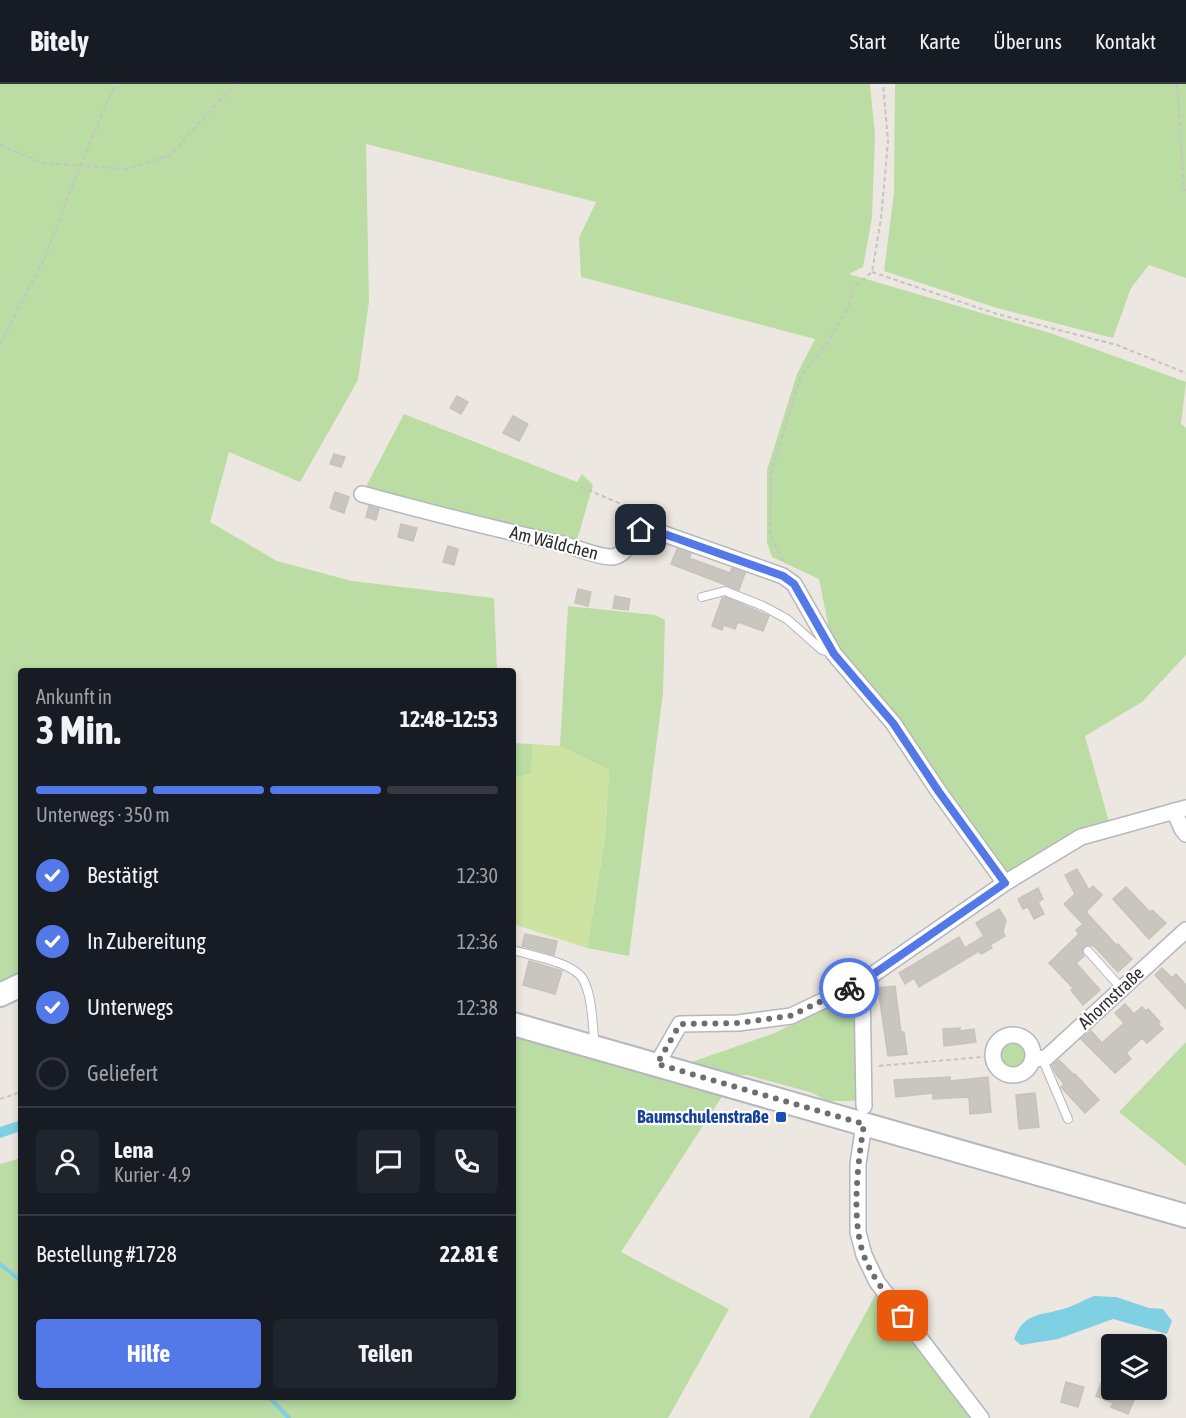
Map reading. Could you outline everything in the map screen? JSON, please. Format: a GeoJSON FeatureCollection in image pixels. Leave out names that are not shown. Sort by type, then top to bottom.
{"type":"FeatureCollection","features":[{"type":"Feature","properties":{"kind":"main road"},"geometry":{"type":"LineString","coordinates":[[0,995],[18,986]]}},
{"type":"Feature","properties":{"kind":"main road"},"geometry":{"type":"LineString","coordinates":[[516,1024],[657,1064],[864,1115],[1186,1216]]}},
{"type":"Feature","properties":{"kind":"street","name":"Am Wäldchen"},"geometry":{"type":"LineString","coordinates":[[362,494],[613,557],[620,554],[641,530],[650,529],[783,576],[794,584],[834,654],[893,723],[939,792],[1005,883]]}},
{"type":"Feature","properties":{"kind":"street"},"geometry":{"type":"LineString","coordinates":[[657,1064],[680,1024],[738,1023],[790,1016],[862,982],[1005,883],[1081,837],[1180,810],[1182,829],[1186,834]]}},
{"type":"Feature","properties":{"kind":"street","name":"Ahornstraße"},"geometry":{"type":"LineString","coordinates":[[993,1056],[997,1067],[1006,1074],[1018,1075],[1028,1069],[1038,1058],[1046,1058],[1186,930]]}},
{"type":"Feature","properties":{"kind":"street"},"geometry":{"type":"LineString","coordinates":[[862,982],[864,1115],[858,1164],[858,1232],[864,1255],[877,1282],[981,1418]]}},
{"type":"Feature","properties":{"kind":"street"},"geometry":{"type":"LineString","coordinates":[[993,1056],[994,1047],[1000,1039],[1009,1034],[1019,1035],[1028,1040],[1038,1058]]}},
{"type":"Feature","properties":{"kind":"lane"},"geometry":{"type":"LineString","coordinates":[[702,597],[725,591],[763,606],[788,620],[822,650],[834,654]]}},
{"type":"Feature","properties":{"kind":"lane"},"geometry":{"type":"LineString","coordinates":[[516,951],[560,963],[572,969],[583,979],[590,1003],[595,1047]]}},
{"type":"Feature","properties":{"kind":"lane"},"geometry":{"type":"LineString","coordinates":[[1088,951],[1122,989]]}},
{"type":"Feature","properties":{"kind":"lane"},"geometry":{"type":"LineString","coordinates":[[1038,1058],[1068,1119]]}},
{"type":"Feature","properties":{"kind":"path"},"geometry":{"type":"LineString","coordinates":[[0,344],[45,257],[115,84]]}},
{"type":"Feature","properties":{"kind":"path"},"geometry":{"type":"LineString","coordinates":[[0,145],[43,163],[127,169],[170,155],[235,84]]}},
{"type":"Feature","properties":{"kind":"path"},"geometry":{"type":"LineString","coordinates":[[784,561],[770,535],[771,472],[801,375],[831,336],[848,308],[854,287],[872,272],[888,141],[883,84]]}},
{"type":"Feature","properties":{"kind":"path"},"geometry":{"type":"LineString","coordinates":[[1177,84],[1184,189],[1186,191]]}},
{"type":"Feature","properties":{"kind":"path"},"geometry":{"type":"LineString","coordinates":[[872,272],[997,314],[1117,345],[1186,373]]}},
{"type":"Feature","properties":{"kind":"path"},"geometry":{"type":"LineString","coordinates":[[581,487],[650,517]]}},
{"type":"Feature","properties":{"kind":"path"},"geometry":{"type":"LineString","coordinates":[[863,1068],[993,1056]]}},
{"type":"Feature","properties":{"kind":"path"},"geometry":{"type":"LineString","coordinates":[[0,1099],[18,1093]]}},
{"type":"Feature","properties":{"kind":"green space"},"geometry":{"type":"Polygon","coordinates":[[[0,84],[870,84],[875,135],[872,218],[863,267],[849,274],[1053,334],[1186,382],[1181,424],[1186,428],[1186,655],[1142,702],[1085,736],[1111,829],[1005,883],[834,654],[819,579],[772,557],[767,542],[767,470],[797,374],[815,339],[581,277],[579,238],[596,202],[366,144],[369,301],[358,380],[300,482],[229,452],[210,522],[277,561],[352,581],[494,598],[497,668],[18,668],[18,978],[0,986],[0,84]]]}},
{"type":"Feature","properties":{"kind":"green space"},"geometry":{"type":"Polygon","coordinates":[[[895,84],[1186,84],[1186,278],[1149,265],[1131,288],[1113,338],[997,308],[884,271],[894,193],[895,84]]]}},
{"type":"Feature","properties":{"kind":"green space"},"geometry":{"type":"Polygon","coordinates":[[[404,414],[577,482],[582,474],[593,485],[575,547],[362,494],[404,414]]]}},
{"type":"Feature","properties":{"kind":"green space"},"geometry":{"type":"Polygon","coordinates":[[[568,606],[655,615],[665,620],[663,693],[629,956],[587,948],[605,838],[609,770],[560,746],[568,606]]]}},
{"type":"Feature","properties":{"kind":"green space"},"geometry":{"type":"Polygon","coordinates":[[[516,743],[533,744],[531,774],[516,778],[516,743]]]}},
{"type":"Feature","properties":{"kind":"green space"},"geometry":{"type":"Polygon","coordinates":[[[533,744],[560,746],[609,770],[605,838],[587,948],[516,925],[516,778],[531,774],[533,744]]]}},
{"type":"Feature","properties":{"kind":"green space"},"geometry":{"type":"Polygon","coordinates":[[[851,995],[858,1002],[859,1101],[826,1101],[813,1093],[747,1075],[727,1075],[686,1064],[775,1033],[851,995]]]}},
{"type":"Feature","properties":{"kind":"green space"},"geometry":{"type":"Polygon","coordinates":[[[516,1034],[723,1095],[621,1252],[729,1309],[668,1418],[0,1418],[0,1164],[18,1159],[18,1400],[516,1400],[516,1034]]]}},
{"type":"Feature","properties":{"kind":"green space"},"geometry":{"type":"Polygon","coordinates":[[[1012,1041],[1022,1045],[1026,1055],[1022,1065],[1012,1069],[1002,1065],[998,1055],[1002,1045],[1012,1041]]]}},
{"type":"Feature","properties":{"kind":"green space"},"geometry":{"type":"Polygon","coordinates":[[[1186,1042],[1186,1166],[1119,1112],[1186,1042]]]}},
{"type":"Feature","properties":{"kind":"green space"},"geometry":{"type":"Polygon","coordinates":[[[877,1292],[972,1418],[809,1418],[877,1292]]]}},
{"type":"Feature","properties":{"kind":"water"},"geometry":{"type":"Polygon","coordinates":[[[18,1121],[18,1132],[0,1138],[0,1127],[18,1121]]]}},
{"type":"Feature","properties":{"kind":"water"},"geometry":{"type":"Polygon","coordinates":[[[1094,1296],[1116,1297],[1149,1308],[1163,1309],[1172,1321],[1167,1334],[1113,1319],[1058,1339],[1021,1345],[1014,1339],[1018,1330],[1028,1319],[1067,1308],[1094,1296]]]}},
{"type":"Feature","properties":{"kind":"building"},"geometry":{"type":"Polygon","coordinates":[[[457,396],[468,402],[461,414],[450,408],[457,396]]]}},
{"type":"Feature","properties":{"kind":"building"},"geometry":{"type":"Polygon","coordinates":[[[513,416],[528,424],[519,441],[503,433],[513,416]]]}},
{"type":"Feature","properties":{"kind":"building"},"geometry":{"type":"Polygon","coordinates":[[[334,454],[345,457],[341,467],[330,464],[334,454]]]}},
{"type":"Feature","properties":{"kind":"building"},"geometry":{"type":"Polygon","coordinates":[[[335,492],[349,497],[344,513],[330,508],[335,492]]]}},
{"type":"Feature","properties":{"kind":"building"},"geometry":{"type":"Polygon","coordinates":[[[369,506],[379,509],[376,520],[366,517],[369,506]]]}},
{"type":"Feature","properties":{"kind":"building"},"geometry":{"type":"Polygon","coordinates":[[[401,524],[417,528],[413,541],[398,537],[401,524]]]}},
{"type":"Feature","properties":{"kind":"building"},"geometry":{"type":"Polygon","coordinates":[[[448,546],[458,549],[454,565],[443,562],[448,546]]]}},
{"type":"Feature","properties":{"kind":"building"},"geometry":{"type":"Polygon","coordinates":[[[677,549],[691,554],[689,558],[730,573],[732,568],[745,573],[739,590],[671,564],[677,549]]]}},
{"type":"Feature","properties":{"kind":"building"},"geometry":{"type":"Polygon","coordinates":[[[578,589],[591,592],[588,606],[575,603],[578,589]]]}},
{"type":"Feature","properties":{"kind":"building"},"geometry":{"type":"Polygon","coordinates":[[[615,596],[630,599],[628,610],[613,608],[615,596]]]}},
{"type":"Feature","properties":{"kind":"building"},"geometry":{"type":"Polygon","coordinates":[[[725,597],[769,616],[763,631],[738,622],[735,629],[724,625],[722,630],[712,626],[722,598],[725,597]]]}},
{"type":"Feature","properties":{"kind":"building"},"geometry":{"type":"Polygon","coordinates":[[[1077,869],[1089,890],[1093,886],[1102,895],[1086,912],[1132,959],[1118,972],[1094,946],[1084,947],[1082,952],[1084,956],[1076,963],[1100,990],[1083,1005],[1071,990],[1073,988],[1049,963],[1079,934],[1076,930],[1083,924],[1064,904],[1075,894],[1065,875],[1077,869]]]}},
{"type":"Feature","properties":{"kind":"building"},"geometry":{"type":"Polygon","coordinates":[[[1126,887],[1150,912],[1152,910],[1166,923],[1149,939],[1113,899],[1126,887]]]}},
{"type":"Feature","properties":{"kind":"building"},"geometry":{"type":"Polygon","coordinates":[[[1038,888],[1043,899],[1038,902],[1044,914],[1034,919],[1028,907],[1023,909],[1018,899],[1038,888]]]}},
{"type":"Feature","properties":{"kind":"building"},"geometry":{"type":"Polygon","coordinates":[[[999,909],[1006,920],[1003,931],[1005,936],[990,945],[992,948],[981,954],[979,951],[919,987],[914,978],[905,984],[899,973],[959,937],[965,948],[984,936],[976,923],[999,909]]]}},
{"type":"Feature","properties":{"kind":"building"},"geometry":{"type":"Polygon","coordinates":[[[525,934],[557,941],[554,955],[522,946],[525,934]]]}},
{"type":"Feature","properties":{"kind":"building"},"geometry":{"type":"Polygon","coordinates":[[[529,961],[562,971],[555,994],[523,985],[529,961]]]}},
{"type":"Feature","properties":{"kind":"building"},"geometry":{"type":"Polygon","coordinates":[[[1162,968],[1172,978],[1176,974],[1186,985],[1186,1009],[1155,975],[1162,968]]]}},
{"type":"Feature","properties":{"kind":"building"},"geometry":{"type":"Polygon","coordinates":[[[895,986],[901,1032],[904,1032],[907,1054],[888,1056],[878,988],[895,986]]]}},
{"type":"Feature","properties":{"kind":"building"},"geometry":{"type":"Polygon","coordinates":[[[1125,1004],[1134,1014],[1142,1007],[1146,1011],[1148,1009],[1163,1029],[1147,1043],[1142,1038],[1126,1053],[1131,1059],[1115,1073],[1081,1039],[1091,1031],[1102,1043],[1124,1023],[1115,1013],[1125,1004]]]}},
{"type":"Feature","properties":{"kind":"building"},"geometry":{"type":"Polygon","coordinates":[[[960,1028],[960,1031],[974,1029],[976,1042],[944,1046],[943,1029],[960,1028]]]}},
{"type":"Feature","properties":{"kind":"building"},"geometry":{"type":"Polygon","coordinates":[[[1059,1060],[1099,1100],[1085,1113],[1061,1087],[1064,1084],[1052,1066],[1059,1060]]]}},
{"type":"Feature","properties":{"kind":"building"},"geometry":{"type":"Polygon","coordinates":[[[950,1077],[950,1081],[988,1077],[991,1112],[970,1114],[969,1097],[933,1099],[933,1093],[896,1097],[894,1080],[950,1077]]]}},
{"type":"Feature","properties":{"kind":"building"},"geometry":{"type":"Polygon","coordinates":[[[1035,1093],[1039,1127],[1019,1129],[1016,1095],[1035,1093]]]}},
{"type":"Feature","properties":{"kind":"building"},"geometry":{"type":"Polygon","coordinates":[[[1066,1382],[1084,1387],[1078,1407],[1061,1402],[1066,1382]]]}},
{"type":"Feature","properties":{"kind":"building"},"geometry":{"type":"Polygon","coordinates":[[[1101,1383],[1101,1398],[1096,1396],[1101,1383]]]}},
{"type":"Feature","properties":{"kind":"building"},"geometry":{"type":"Polygon","coordinates":[[[1106,1400],[1134,1400],[1128,1414],[1111,1407],[1113,1403],[1106,1400]]]}},
{"type":"Feature","properties":{"kind":"waterway"},"geometry":{"type":"LineString","coordinates":[[0,1264],[18,1279]]}},
{"type":"Feature","properties":{"kind":"waterway"},"geometry":{"type":"LineString","coordinates":[[272,1400],[289,1418]]}},
{"type":"Feature","properties":{"kind":"way so far"},"geometry":{"type":"LineString","coordinates":[[849,988],[790,1016],[738,1023],[680,1024],[657,1064],[864,1124],[858,1164],[858,1232],[864,1255],[877,1282],[903,1316]]}},
{"type":"Feature","properties":{"kind":"place","name":"Baumschulenstraße"},"geometry":{"type":"Point","coordinates":[781,1117]}},
{"type":"Feature","properties":{"kind":"route"},"geometry":{"type":"LineString","coordinates":[[641,530],[650,529],[783,576],[794,584],[834,654],[893,723],[939,792],[1005,883],[862,982],[849,988]]}}]}
